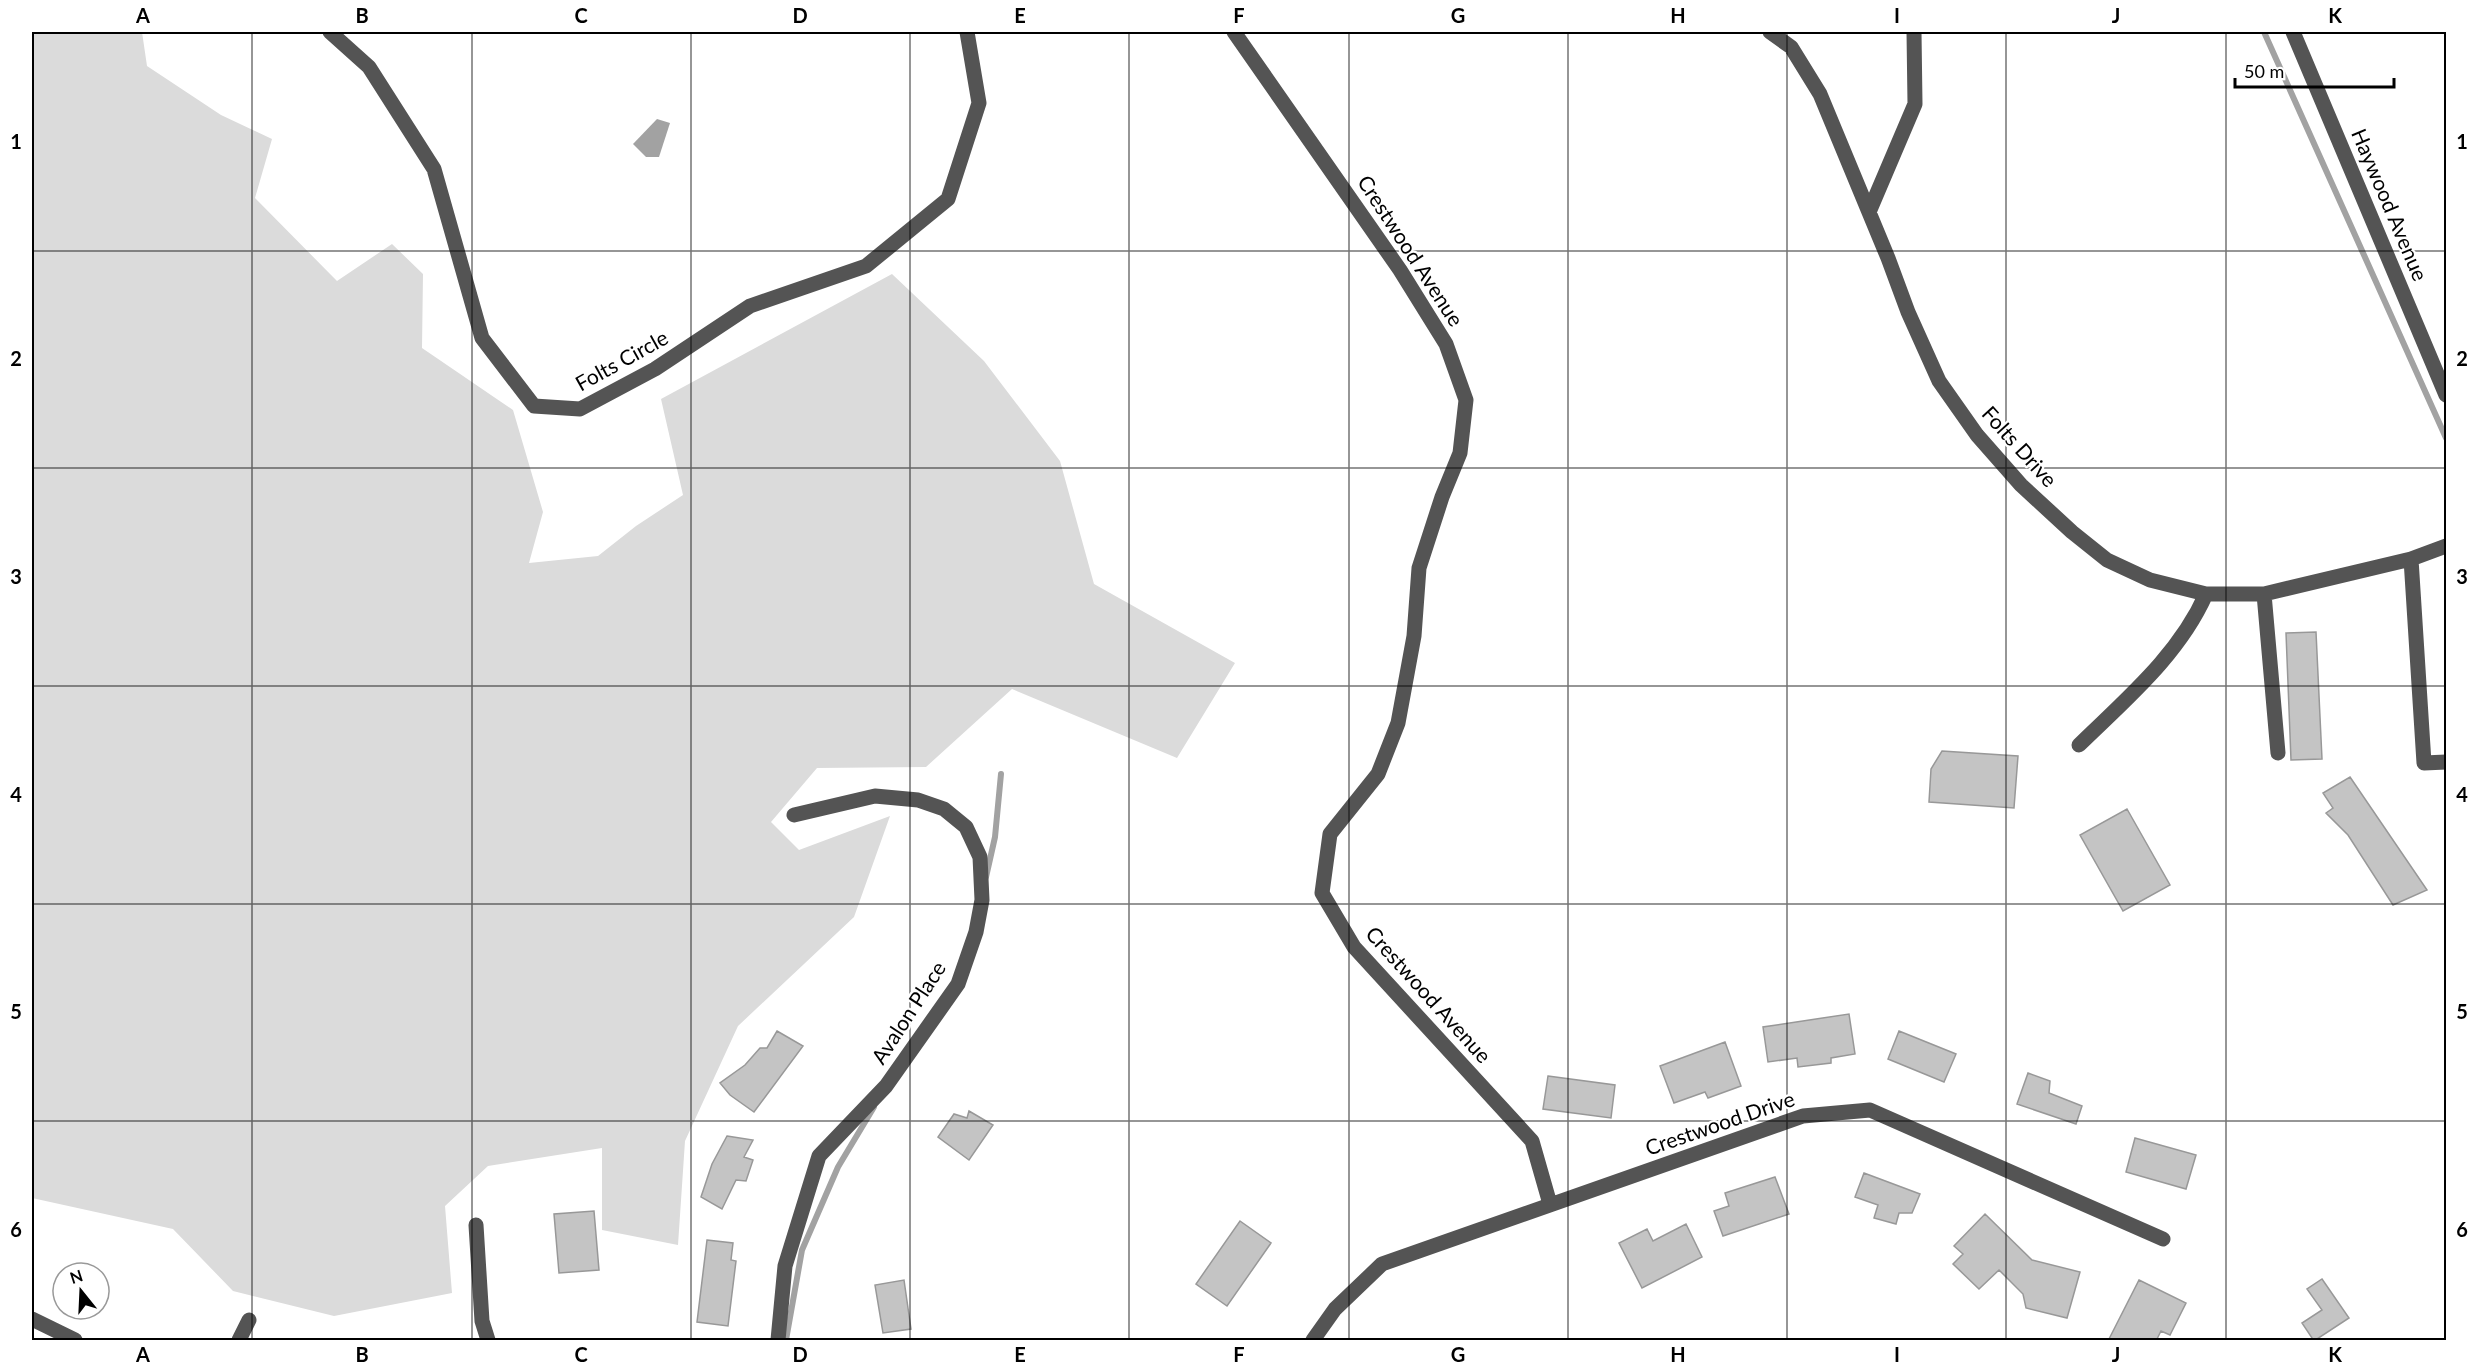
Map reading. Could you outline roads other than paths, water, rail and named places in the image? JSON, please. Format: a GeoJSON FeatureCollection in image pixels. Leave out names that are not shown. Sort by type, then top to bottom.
{"type":"FeatureCollection","features":[{"type":"Feature","properties":{"kind":"street","name":"Folts Circle"},"geometry":{"type":"LineString","coordinates":[[330,32],[369,67],[434,168],[482,338],[534,406],[580,409],[655,369],[750,306],[866,266],[948,199],[980,103],[967,32]]}},
{"type":"Feature","properties":{"kind":"street","name":"Crestwood Avenue"},"geometry":{"type":"LineString","coordinates":[[1234,32],[1400,270],[1446,344],[1466,400],[1460,453],[1442,496],[1419,568],[1414,636],[1398,723],[1378,774],[1330,834],[1322,893],[1354,947],[1532,1141],[1550,1204]]}},
{"type":"Feature","properties":{"kind":"street","name":"Folts Drive"},"geometry":{"type":"LineString","coordinates":[[1770,32],[1791,47],[1820,94],[1908,312],[1940,381],[1977,435],[2021,485],[2072,532],[2108,560],[2150,580],[2206,594],[2264,594],[2410,559],[2446,546]]}},
{"type":"Feature","properties":{"kind":"street"},"geometry":{"type":"LineString","coordinates":[[1869,212],[1915,104],[1914,32]]}},
{"type":"Feature","properties":{"kind":"street","name":"Haywood Avenue"},"geometry":{"type":"LineString","coordinates":[[2293,32],[2446,395]]}},
{"type":"Feature","properties":{"kind":"street"},"geometry":{"type":"LineString","coordinates":[[2410,559],[2424,763],[2446,762]]}},
{"type":"Feature","properties":{"kind":"street"},"geometry":{"type":"LineString","coordinates":[[2079,746],[2161,664],[2194,620],[2206,594]]}},
{"type":"Feature","properties":{"kind":"street"},"geometry":{"type":"LineString","coordinates":[[2264,594],[2278,753]]}},
{"type":"Feature","properties":{"kind":"street","name":"Avalon Place"},"geometry":{"type":"LineString","coordinates":[[777,1341],[784,1266],[819,1156],[886,1086],[958,984],[976,932],[982,900],[980,857],[966,827],[944,809],[918,800],[875,796],[794,815]]}},
{"type":"Feature","properties":{"kind":"street","name":"Crestwood Drive"},"geometry":{"type":"LineString","coordinates":[[1312,1341],[1335,1309],[1382,1264],[1803,1116],[1870,1110],[2163,1239]]}},
{"type":"Feature","properties":{"kind":"street"},"geometry":{"type":"LineString","coordinates":[[476,1225],[482,1321],[488,1341]]}},
{"type":"Feature","properties":{"kind":"street"},"geometry":{"type":"LineString","coordinates":[[32,1319],[75,1341]]}},
{"type":"Feature","properties":{"kind":"street"},"geometry":{"type":"LineString","coordinates":[[239,1341],[249,1320]]}},
{"type":"Feature","properties":{"kind":"waterway"},"geometry":{"type":"LineString","coordinates":[[2264,32],[2446,438]]}},
{"type":"Feature","properties":{"kind":"waterway"},"geometry":{"type":"LineString","coordinates":[[986,877],[995,837],[1001,774]]}},
{"type":"Feature","properties":{"kind":"waterway"},"geometry":{"type":"LineString","coordinates":[[786,1340],[802,1250],[838,1167],[874,1107]]}}]}
